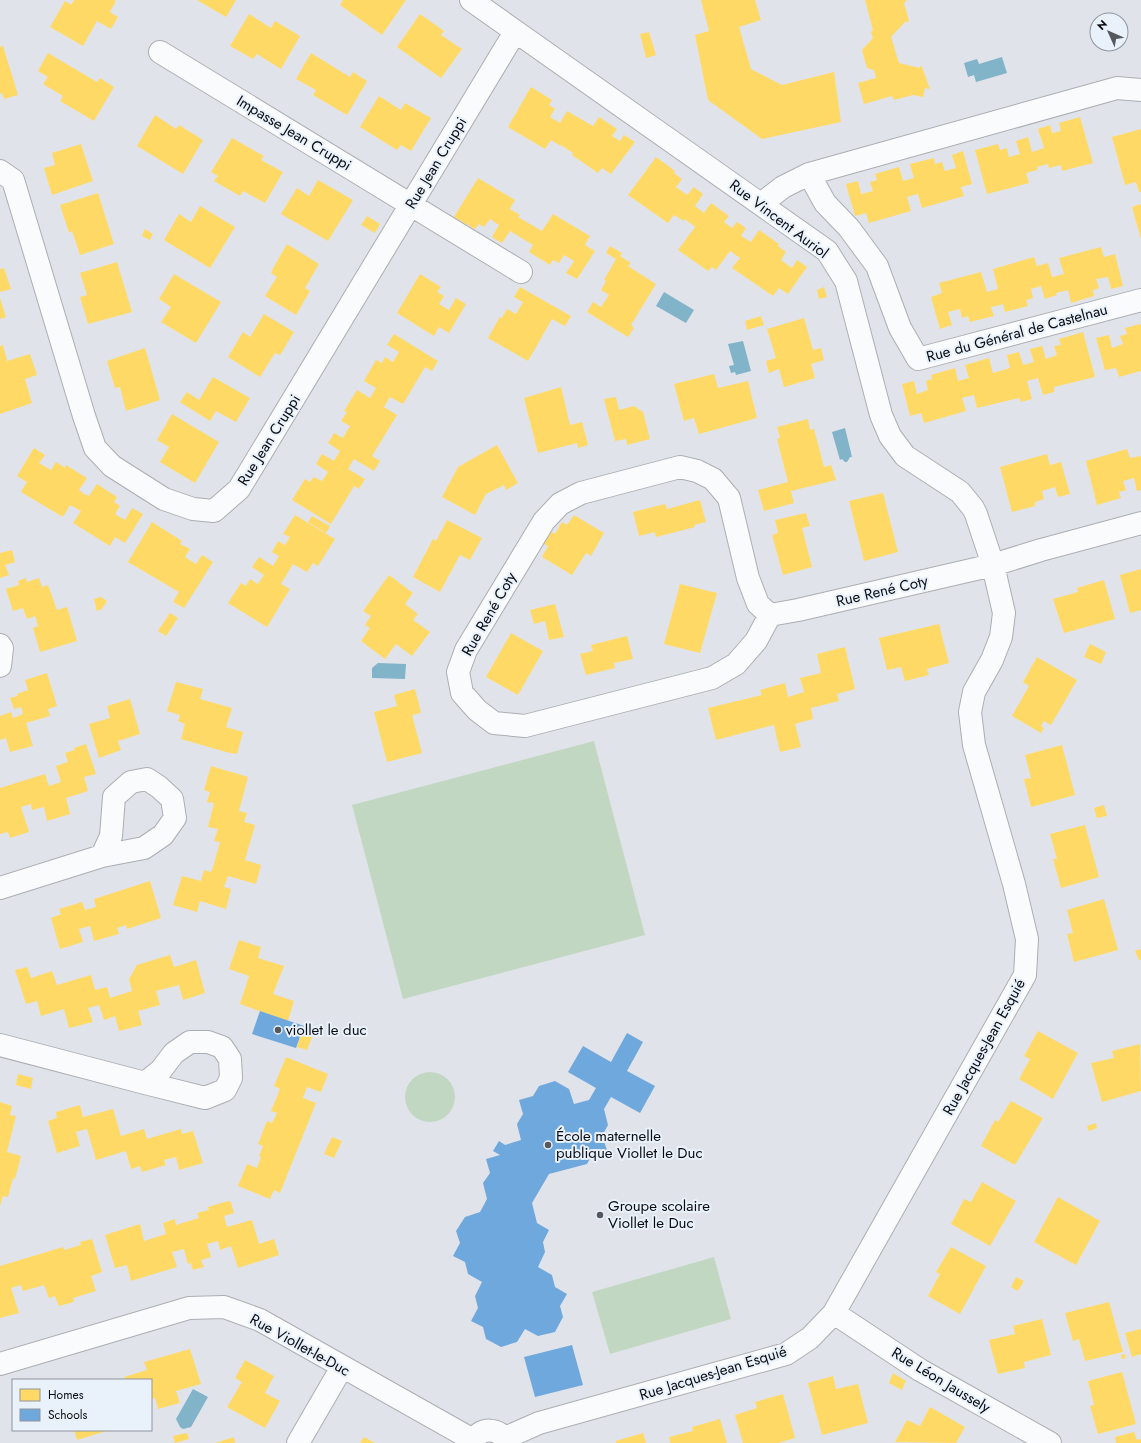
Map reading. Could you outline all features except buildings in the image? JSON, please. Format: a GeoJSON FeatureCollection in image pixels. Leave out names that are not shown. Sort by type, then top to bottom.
{"type":"FeatureCollection","features":[{"type":"Feature","properties":{"kind":"street","name":"Rue Vincent Auriol"},"geometry":{"type":"LineString","coordinates":[[471,0],[826,251],[846,281],[881,415],[890,436],[905,456],[960,492],[976,514],[993,565]]}},
{"type":"Feature","properties":{"kind":"street","name":"Rue Jean Cruppi"},"geometry":{"type":"LineString","coordinates":[[0,170],[13,180],[95,448],[112,466],[164,499],[193,509],[214,511],[239,489],[420,210],[515,32]]}},
{"type":"Feature","properties":{"kind":"street","name":"Impasse Jean Cruppi"},"geometry":{"type":"LineString","coordinates":[[160,52],[521,272]]}},
{"type":"Feature","properties":{"kind":"street"},"geometry":{"type":"LineString","coordinates":[[761,204],[783,187],[809,174],[1117,88],[1141,90]]}},
{"type":"Feature","properties":{"kind":"street","name":"Rue du Général de Castelnau"},"geometry":{"type":"LineString","coordinates":[[809,174],[825,203],[848,228],[877,266],[900,328],[918,359],[1141,300]]}},
{"type":"Feature","properties":{"kind":"street","name":"Rue René Coty"},"geometry":{"type":"LineString","coordinates":[[770,614],[756,641],[736,664],[712,678],[525,726],[494,723],[476,710],[462,693],[458,672],[466,650],[544,521],[560,504],[581,493],[680,467],[697,471],[713,479],[729,498],[748,578],[758,604],[770,614],[798,610],[993,565]]}},
{"type":"Feature","properties":{"kind":"street"},"geometry":{"type":"LineString","coordinates":[[993,565],[1033,552],[1141,522]]}},
{"type":"Feature","properties":{"kind":"street","name":"Rue Jacques-Jean Esquié"},"geometry":{"type":"LineString","coordinates":[[506,1441],[539,1423],[786,1354],[810,1338],[834,1313],[1025,975],[1027,939],[1014,884],[974,745],[970,712],[974,692],[992,660],[1002,632],[1004,613],[993,565]]}},
{"type":"Feature","properties":{"kind":"street"},"geometry":{"type":"LineString","coordinates":[[0,645],[2,648],[0,666]]}},
{"type":"Feature","properties":{"kind":"street"},"geometry":{"type":"LineString","coordinates":[[0,888],[102,856]]}},
{"type":"Feature","properties":{"kind":"street"},"geometry":{"type":"LineString","coordinates":[[0,1045],[145,1084]]}},
{"type":"Feature","properties":{"kind":"street","name":"Rue Viollet-le-Duc"},"geometry":{"type":"LineString","coordinates":[[0,1364],[189,1308],[224,1307],[260,1320],[472,1442]]}},
{"type":"Feature","properties":{"kind":"street","name":"Rue Léon Jaussely"},"geometry":{"type":"LineString","coordinates":[[834,1313],[920,1370],[1050,1443]]}},
{"type":"Feature","properties":{"kind":"street"},"geometry":{"type":"LineString","coordinates":[[298,1443],[342,1367]]}},
{"type":"Feature","properties":{"kind":"street"},"geometry":{"type":"LineString","coordinates":[[472,1442],[479,1433],[488,1430],[498,1432],[506,1441]]}},
{"type":"Feature","properties":{"kind":"green space"},"geometry":{"type":"Polygon","coordinates":[[[594,741],[645,935],[403,999],[352,805],[594,741]]]}},
{"type":"Feature","properties":{"kind":"green space"},"geometry":{"type":"Polygon","coordinates":[[[430,1072],[439,1074],[448,1079],[453,1088],[455,1097],[453,1106],[448,1115],[439,1120],[430,1122],[421,1120],[412,1115],[407,1106],[405,1097],[407,1088],[412,1079],[421,1074],[430,1072]]]}},
{"type":"Feature","properties":{"kind":"green space"},"geometry":{"type":"Polygon","coordinates":[[[714,1257],[731,1319],[610,1354],[592,1292],[714,1257]]]}},
{"type":"Feature","properties":{"kind":"water"},"geometry":{"type":"Polygon","coordinates":[[[1002,57],[1007,73],[976,82],[974,75],[968,77],[964,63],[977,59],[979,64],[1002,57]]]}},
{"type":"Feature","properties":{"kind":"water"},"geometry":{"type":"Polygon","coordinates":[[[664,292],[694,310],[686,323],[656,306],[664,292]]]}},
{"type":"Feature","properties":{"kind":"water"},"geometry":{"type":"Polygon","coordinates":[[[743,341],[751,371],[736,375],[735,372],[731,373],[729,366],[734,365],[728,344],[743,341]]]}},
{"type":"Feature","properties":{"kind":"water"},"geometry":{"type":"Polygon","coordinates":[[[845,428],[852,457],[850,457],[847,462],[842,459],[840,460],[832,432],[845,428]]]}},
{"type":"Feature","properties":{"kind":"water"},"geometry":{"type":"Polygon","coordinates":[[[378,663],[406,664],[405,679],[372,678],[372,668],[378,663]]]}},
{"type":"Feature","properties":{"kind":"water"},"geometry":{"type":"Polygon","coordinates":[[[193,1389],[208,1397],[191,1427],[183,1429],[180,1427],[176,1419],[193,1389]]]}},
{"type":"Feature","properties":{"kind":"place","name":"viollet le duc"},"geometry":{"type":"Point","coordinates":[278,1030]}},
{"type":"Feature","properties":{"kind":"place","name":"École maternelle publique Viollet le Duc"},"geometry":{"type":"Point","coordinates":[548,1145]}},
{"type":"Feature","properties":{"kind":"place","name":"Groupe scolaire Viollet le Duc"},"geometry":{"type":"Point","coordinates":[600,1215]}}]}
